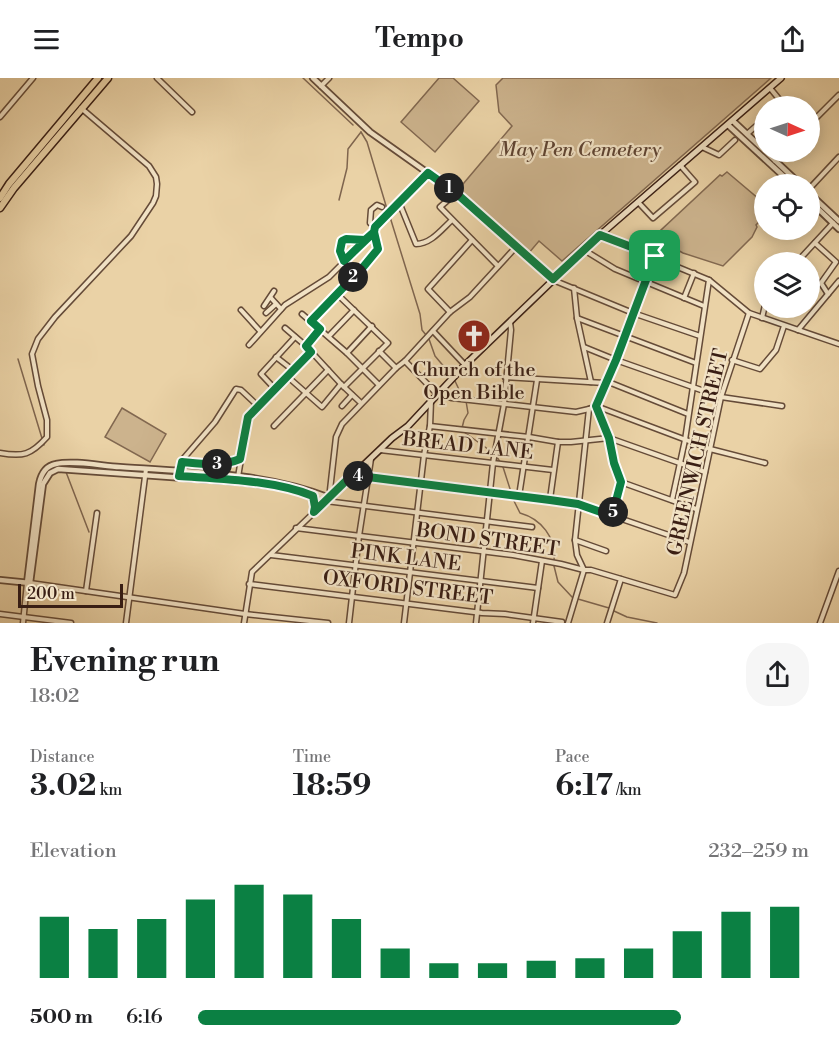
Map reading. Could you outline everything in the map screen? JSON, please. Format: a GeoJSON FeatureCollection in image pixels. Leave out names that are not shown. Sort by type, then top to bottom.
{"type":"FeatureCollection","features":[{"type":"Feature","properties":{"kind":"highway"},"geometry":{"type":"LineString","coordinates":[[0,198],[98,78]]}},
{"type":"Feature","properties":{"kind":"highway"},"geometry":{"type":"LineString","coordinates":[[0,208],[14,188],[108,78]]}},
{"type":"Feature","properties":{"kind":"main road"},"geometry":{"type":"LineString","coordinates":[[330,498],[352,475],[408,426],[465,365],[600,235],[781,78]]}},
{"type":"Feature","properties":{"kind":"street"},"geometry":{"type":"LineString","coordinates":[[0,117],[33,78]]}},
{"type":"Feature","properties":{"kind":"street"},"geometry":{"type":"LineString","coordinates":[[157,78],[192,112]]}},
{"type":"Feature","properties":{"kind":"street"},"geometry":{"type":"LineString","coordinates":[[313,78],[370,132],[456,193],[553,279],[633,313],[700,336]]}},
{"type":"Feature","properties":{"kind":"street"},"geometry":{"type":"LineString","coordinates":[[321,86],[329,78]]}},
{"type":"Feature","properties":{"kind":"street"},"geometry":{"type":"LineString","coordinates":[[770,88],[776,96]]}},
{"type":"Feature","properties":{"kind":"street"},"geometry":{"type":"LineString","coordinates":[[820,114],[839,95]]}},
{"type":"Feature","properties":{"kind":"street"},"geometry":{"type":"LineString","coordinates":[[0,453],[19,456],[26,454],[46,439],[47,420],[32,354],[38,339],[55,317],[131,236],[156,196],[156,177],[148,166],[75,104]]}},
{"type":"Feature","properties":{"kind":"street"},"geometry":{"type":"LineString","coordinates":[[731,123],[754,141]]}},
{"type":"Feature","properties":{"kind":"street"},"geometry":{"type":"LineString","coordinates":[[731,123],[782,174]]}},
{"type":"Feature","properties":{"kind":"street"},"geometry":{"type":"LineString","coordinates":[[747,134],[754,128]]}},
{"type":"Feature","properties":{"kind":"street"},"geometry":{"type":"LineString","coordinates":[[702,147],[718,155],[735,140]]}},
{"type":"Feature","properties":{"kind":"street"},"geometry":{"type":"LineString","coordinates":[[820,177],[839,157]]}},
{"type":"Feature","properties":{"kind":"street"},"geometry":{"type":"LineString","coordinates":[[776,162],[789,174]]}},
{"type":"Feature","properties":{"kind":"street"},"geometry":{"type":"LineString","coordinates":[[638,202],[653,218],[662,212],[694,182],[680,165]]}},
{"type":"Feature","properties":{"kind":"street"},"geometry":{"type":"LineString","coordinates":[[249,345],[291,300],[329,277],[428,173]]}},
{"type":"Feature","properties":{"kind":"street"},"geometry":{"type":"LineString","coordinates":[[456,193],[440,207],[498,266]]}},
{"type":"Feature","properties":{"kind":"street"},"geometry":{"type":"LineString","coordinates":[[399,202],[416,244],[425,243],[452,220]]}},
{"type":"Feature","properties":{"kind":"street"},"geometry":{"type":"LineString","coordinates":[[820,203],[837,219],[839,229]]}},
{"type":"Feature","properties":{"kind":"street"},"geometry":{"type":"LineString","coordinates":[[311,321],[378,249],[370,223],[371,210],[377,205],[382,207]]}},
{"type":"Feature","properties":{"kind":"street"},"geometry":{"type":"LineString","coordinates":[[820,208],[837,219]]}},
{"type":"Feature","properties":{"kind":"street"},"geometry":{"type":"LineString","coordinates":[[806,252],[837,219]]}},
{"type":"Feature","properties":{"kind":"street"},"geometry":{"type":"LineString","coordinates":[[600,235],[709,280],[754,315]]}},
{"type":"Feature","properties":{"kind":"street"},"geometry":{"type":"LineString","coordinates":[[344,261],[340,251],[342,241],[346,239],[365,240]]}},
{"type":"Feature","properties":{"kind":"street"},"geometry":{"type":"LineString","coordinates":[[450,312],[428,289],[472,240]]}},
{"type":"Feature","properties":{"kind":"street"},"geometry":{"type":"LineString","coordinates":[[815,243],[836,262],[821,283],[828,294]]}},
{"type":"Feature","properties":{"kind":"street"},"geometry":{"type":"LineString","coordinates":[[244,623],[252,572],[330,498],[336,437],[342,424],[450,312],[470,297],[516,247]]}},
{"type":"Feature","properties":{"kind":"street"},"geometry":{"type":"LineString","coordinates":[[584,250],[615,269],[704,306]]}},
{"type":"Feature","properties":{"kind":"street"},"geometry":{"type":"LineString","coordinates":[[612,516],[621,482],[616,471],[609,438],[596,406],[655,256]]}},
{"type":"Feature","properties":{"kind":"street"},"geometry":{"type":"LineString","coordinates":[[684,298],[694,273]]}},
{"type":"Feature","properties":{"kind":"street","name":"GREENWICH STREET"},"geometry":{"type":"LineString","coordinates":[[672,500],[685,440],[709,280]]}},
{"type":"Feature","properties":{"kind":"street"},"geometry":{"type":"LineString","coordinates":[[798,330],[839,281]]}},
{"type":"Feature","properties":{"kind":"street"},"geometry":{"type":"LineString","coordinates":[[574,288],[577,318],[591,382]]}},
{"type":"Feature","properties":{"kind":"street"},"geometry":{"type":"LineString","coordinates":[[264,306],[274,291]]}},
{"type":"Feature","properties":{"kind":"street"},"geometry":{"type":"LineString","coordinates":[[288,377],[322,407],[342,385],[388,343],[337,294]]}},
{"type":"Feature","properties":{"kind":"street"},"geometry":{"type":"LineString","coordinates":[[271,298],[281,309]]}},
{"type":"Feature","properties":{"kind":"street"},"geometry":{"type":"LineString","coordinates":[[266,313],[276,304]]}},
{"type":"Feature","properties":{"kind":"street"},"geometry":{"type":"LineString","coordinates":[[242,310],[260,331]]}},
{"type":"Feature","properties":{"kind":"street"},"geometry":{"type":"LineString","coordinates":[[328,336],[354,310]]}},
{"type":"Feature","properties":{"kind":"street","name":"GREENWICH STREET"},"geometry":{"type":"LineString","coordinates":[[672,595],[679,588],[721,397],[749,313]]}},
{"type":"Feature","properties":{"kind":"street"},"geometry":{"type":"LineString","coordinates":[[302,314],[347,353],[379,385]]}},
{"type":"Feature","properties":{"kind":"street"},"geometry":{"type":"LineString","coordinates":[[577,318],[696,363]]}},
{"type":"Feature","properties":{"kind":"street"},"geometry":{"type":"LineString","coordinates":[[762,318],[838,343]]}},
{"type":"Feature","properties":{"kind":"street"},"geometry":{"type":"LineString","coordinates":[[476,623],[493,463],[504,404],[510,322]]}},
{"type":"Feature","properties":{"kind":"street"},"geometry":{"type":"LineString","coordinates":[[347,353],[372,326]]}},
{"type":"Feature","properties":{"kind":"street"},"geometry":{"type":"LineString","coordinates":[[732,360],[761,368],[776,350],[784,326]]}},
{"type":"Feature","properties":{"kind":"street"},"geometry":{"type":"LineString","coordinates":[[285,328],[306,346],[361,403]]}},
{"type":"Feature","properties":{"kind":"street"},"geometry":{"type":"LineString","coordinates":[[306,346],[320,329]]}},
{"type":"Feature","properties":{"kind":"street"},"geometry":{"type":"LineString","coordinates":[[433,331],[465,365]]}},
{"type":"Feature","properties":{"kind":"street"},"geometry":{"type":"LineString","coordinates":[[276,390],[261,374],[295,337]]}},
{"type":"Feature","properties":{"kind":"street"},"geometry":{"type":"LineString","coordinates":[[584,347],[721,397],[782,406]]}},
{"type":"Feature","properties":{"kind":"street"},"geometry":{"type":"LineString","coordinates":[[378,351],[396,368]]}},
{"type":"Feature","properties":{"kind":"street"},"geometry":{"type":"LineString","coordinates":[[238,477],[247,420],[311,352]]}},
{"type":"Feature","properties":{"kind":"street"},"geometry":{"type":"LineString","coordinates":[[276,357],[294,371]]}},
{"type":"Feature","properties":{"kind":"street"},"geometry":{"type":"LineString","coordinates":[[405,361],[437,394],[452,398],[576,412],[596,406],[685,440],[765,463]]}},
{"type":"Feature","properties":{"kind":"street"},"geometry":{"type":"LineString","coordinates":[[274,426],[328,370]]}},
{"type":"Feature","properties":{"kind":"street"},"geometry":{"type":"LineString","coordinates":[[505,377],[606,382],[688,414]]}},
{"type":"Feature","properties":{"kind":"street"},"geometry":{"type":"LineString","coordinates":[[519,496],[537,380]]}},
{"type":"Feature","properties":{"kind":"street"},"geometry":{"type":"LineString","coordinates":[[180,474],[182,462],[225,409],[236,389],[241,390],[258,406]]}},
{"type":"Feature","properties":{"kind":"street"},"geometry":{"type":"LineString","coordinates":[[342,406],[352,394]]}},
{"type":"Feature","properties":{"kind":"street"},"geometry":{"type":"LineString","coordinates":[[404,623],[424,455],[430,426],[430,401]]}},
{"type":"Feature","properties":{"kind":"street"},"geometry":{"type":"LineString","coordinates":[[568,623],[584,570],[577,555],[574,540],[589,409]]}},
{"type":"Feature","properties":{"kind":"street"},"geometry":{"type":"LineString","coordinates":[[430,426],[529,436],[558,442],[609,438],[705,472]]}},
{"type":"Feature","properties":{"kind":"street"},"geometry":{"type":"LineString","coordinates":[[550,500],[558,442]]}},
{"type":"Feature","properties":{"kind":"street","name":"BREAD LANE"},"geometry":{"type":"LineString","coordinates":[[380,450],[553,470]]}},
{"type":"Feature","properties":{"kind":"street"},"geometry":{"type":"LineString","coordinates":[[349,623],[371,458]]}},
{"type":"Feature","properties":{"kind":"street"},"geometry":{"type":"LineString","coordinates":[[182,462],[206,465],[227,464],[240,459]]}},
{"type":"Feature","properties":{"kind":"street"},"geometry":{"type":"LineString","coordinates":[[23,620],[45,480],[50,473],[58,469],[80,467],[238,477],[299,486],[330,498]]}},
{"type":"Feature","properties":{"kind":"street"},"geometry":{"type":"LineString","coordinates":[[80,467],[135,473],[146,472]]}},
{"type":"Feature","properties":{"kind":"street"},"geometry":{"type":"LineString","coordinates":[[126,623],[146,472]]}},
{"type":"Feature","properties":{"kind":"street"},"geometry":{"type":"LineString","coordinates":[[180,474],[281,487],[363,506],[532,527]]}},
{"type":"Feature","properties":{"kind":"street"},"geometry":{"type":"LineString","coordinates":[[352,475],[578,504],[689,542]]}},
{"type":"Feature","properties":{"kind":"street"},"geometry":{"type":"LineString","coordinates":[[621,482],[696,509]]}},
{"type":"Feature","properties":{"kind":"street"},"geometry":{"type":"LineString","coordinates":[[313,496],[314,512]]}},
{"type":"Feature","properties":{"kind":"street"},"geometry":{"type":"LineString","coordinates":[[86,591],[97,513]]}},
{"type":"Feature","properties":{"kind":"street","name":"BOND STREET"},"geometry":{"type":"LineString","coordinates":[[296,528],[542,561],[591,570],[672,595]]}},
{"type":"Feature","properties":{"kind":"street"},"geometry":{"type":"LineString","coordinates":[[574,540],[606,551]]}},
{"type":"Feature","properties":{"kind":"street","name":"PINK LANE"},"geometry":{"type":"LineString","coordinates":[[270,555],[538,588]]}},
{"type":"Feature","properties":{"kind":"street"},"geometry":{"type":"LineString","coordinates":[[534,620],[542,561]]}},
{"type":"Feature","properties":{"kind":"street"},"geometry":{"type":"LineString","coordinates":[[820,623],[839,572]]}},
{"type":"Feature","properties":{"kind":"street"},"geometry":{"type":"LineString","coordinates":[[607,623],[621,579]]}},
{"type":"Feature","properties":{"kind":"street"},"geometry":{"type":"LineString","coordinates":[[0,580],[245,614],[328,623]]}},
{"type":"Feature","properties":{"kind":"street","name":"OXFORD STREET"},"geometry":{"type":"LineString","coordinates":[[249,584],[562,622]]}},
{"type":"Feature","properties":{"kind":"street"},"geometry":{"type":"LineString","coordinates":[[0,614],[23,620],[71,623]]}},
{"type":"Feature","properties":{"kind":"green space"},"geometry":{"type":"Polygon","coordinates":[[[439,78],[453,78],[479,101],[435,152],[401,122],[439,78]]]}},
{"type":"Feature","properties":{"kind":"green space","name":"May Pen Cemetery"},"geometry":{"type":"Polygon","coordinates":[[[503,78],[771,78],[562,261],[539,241],[528,254],[458,190],[512,126],[499,112],[496,85],[503,78]]]}},
{"type":"Feature","properties":{"kind":"green space"},"geometry":{"type":"Polygon","coordinates":[[[727,172],[754,195],[754,233],[723,266],[683,253],[663,242],[664,238],[659,235],[660,231],[720,175],[727,172]]]}},
{"type":"Feature","properties":{"kind":"green space"},"geometry":{"type":"Polygon","coordinates":[[[122,408],[166,434],[150,462],[105,437],[122,408]]]}},
{"type":"Feature","properties":{"kind":"waterway"},"geometry":{"type":"LineString","coordinates":[[303,78],[353,125]]}},
{"type":"Feature","properties":{"kind":"waterway"},"geometry":{"type":"LineString","coordinates":[[361,132],[367,142],[387,209]]}},
{"type":"Feature","properties":{"kind":"waterway"},"geometry":{"type":"LineString","coordinates":[[339,200],[347,168],[348,149],[361,132]]}},
{"type":"Feature","properties":{"kind":"waterway"},"geometry":{"type":"LineString","coordinates":[[390,217],[420,314],[422,330],[426,335]]}},
{"type":"Feature","properties":{"kind":"waterway"},"geometry":{"type":"LineString","coordinates":[[429,339],[435,356],[451,375]]}},
{"type":"Feature","properties":{"kind":"waterway"},"geometry":{"type":"LineString","coordinates":[[18,359],[44,445]]}},
{"type":"Feature","properties":{"kind":"waterway"},"geometry":{"type":"LineString","coordinates":[[455,381],[462,396]]}},
{"type":"Feature","properties":{"kind":"waterway"},"geometry":{"type":"LineString","coordinates":[[462,428],[468,413],[466,401]]}},
{"type":"Feature","properties":{"kind":"waterway"},"geometry":{"type":"LineString","coordinates":[[464,432],[492,452]]}},
{"type":"Feature","properties":{"kind":"waterway"},"geometry":{"type":"LineString","coordinates":[[497,457],[500,462]]}},
{"type":"Feature","properties":{"kind":"waterway"},"geometry":{"type":"LineString","coordinates":[[503,467],[511,492]]}},
{"type":"Feature","properties":{"kind":"waterway"},"geometry":{"type":"LineString","coordinates":[[66,472],[89,532]]}},
{"type":"Feature","properties":{"kind":"waterway"},"geometry":{"type":"LineString","coordinates":[[513,499],[520,513],[541,524],[546,530],[552,544],[554,560]]}},
{"type":"Feature","properties":{"kind":"waterway"},"geometry":{"type":"LineString","coordinates":[[554,566],[558,582],[572,597]]}},
{"type":"Feature","properties":{"kind":"waterway"},"geometry":{"type":"LineString","coordinates":[[578,599],[609,608]]}},
{"type":"Feature","properties":{"kind":"waterway"},"geometry":{"type":"LineString","coordinates":[[614,611],[627,617],[657,623]]}},
{"type":"Feature","properties":{"kind":"place","name":"Church of the Open Bible"},"geometry":{"type":"Point","coordinates":[474,336]}},
{"type":"Feature","properties":{"kind":"route"},"geometry":{"type":"LineString","coordinates":[[655,256],[596,406],[609,438],[618,478],[621,482],[612,516],[578,504],[352,475],[314,512],[313,496],[299,490],[179,476],[182,462],[206,465],[227,464],[240,459],[248,417],[311,352],[306,346],[320,329],[311,321],[378,249],[374,232],[365,240],[346,239],[342,241],[340,251],[344,261],[374,232],[375,227],[428,173],[456,193],[553,279],[600,235],[655,256]]}}]}
